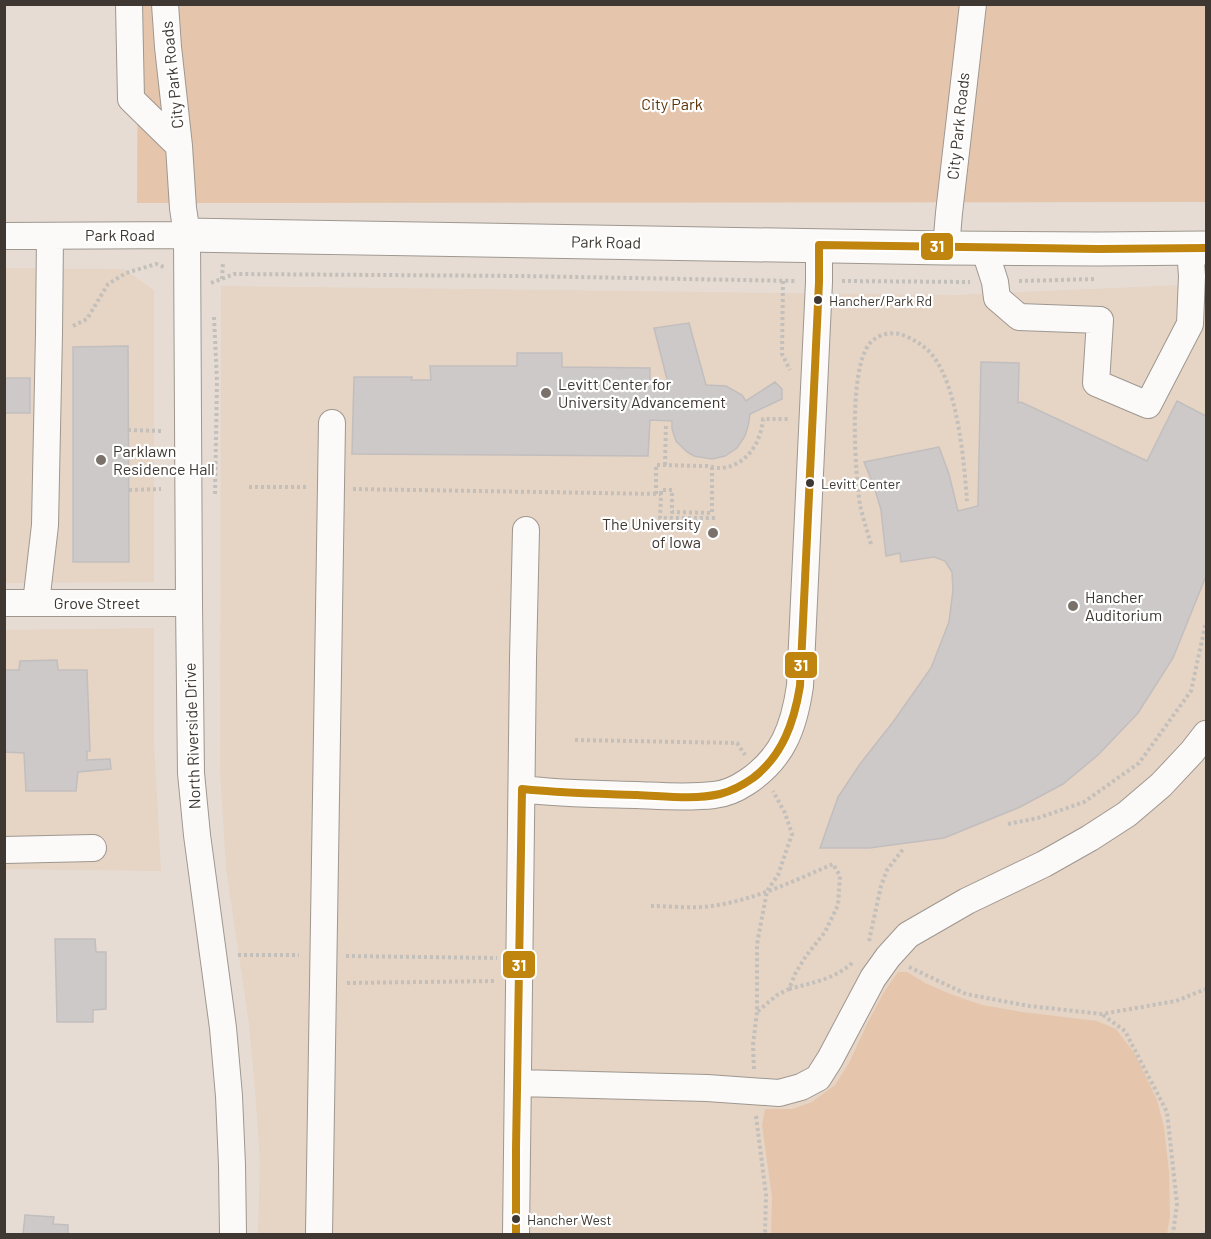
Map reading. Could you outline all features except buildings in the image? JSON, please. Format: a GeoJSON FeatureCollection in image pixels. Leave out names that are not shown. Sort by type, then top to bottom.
{"type":"FeatureCollection","features":[{"type":"Feature","properties":{"kind":"main road","name":"Park Road"},"geometry":{"type":"LineString","coordinates":[[187,235],[946,248],[1198,248]]}},
{"type":"Feature","properties":{"kind":"street"},"geometry":{"type":"LineString","coordinates":[[129,4],[131,99],[179,146]]}},
{"type":"Feature","properties":{"kind":"street","name":"City Park Roads"},"geometry":{"type":"LineString","coordinates":[[165,4],[187,235]]}},
{"type":"Feature","properties":{"kind":"street","name":"City Park Roads"},"geometry":{"type":"LineString","coordinates":[[946,248],[972,4]]}},
{"type":"Feature","properties":{"kind":"street","name":"Park Road"},"geometry":{"type":"LineString","coordinates":[[4,236],[187,235]]}},
{"type":"Feature","properties":{"kind":"street","name":"North Riverside Drive"},"geometry":{"type":"LineString","coordinates":[[187,235],[191,773],[196,835],[226,1062],[232,1165],[233,1234]]}},
{"type":"Feature","properties":{"kind":"street"},"geometry":{"type":"LineString","coordinates":[[36,603],[45,525],[50,236]]}},
{"type":"Feature","properties":{"kind":"street"},"geometry":{"type":"LineString","coordinates":[[522,789],[549,793],[716,795],[740,787],[758,774],[778,754],[797,709],[800,686],[819,246]]}},
{"type":"Feature","properties":{"kind":"street"},"geometry":{"type":"LineString","coordinates":[[984,248],[995,282],[997,298],[1019,317],[1101,320],[1096,383],[1148,405],[1190,324],[1192,276],[1198,248]]}},
{"type":"Feature","properties":{"kind":"street"},"geometry":{"type":"LineString","coordinates":[[320,1234],[334,960],[332,423]]}},
{"type":"Feature","properties":{"kind":"street"},"geometry":{"type":"LineString","coordinates":[[516,1234],[526,530]]}},
{"type":"Feature","properties":{"kind":"street","name":"Grove Street"},"geometry":{"type":"LineString","coordinates":[[4,603],[189,603]]}},
{"type":"Feature","properties":{"kind":"street"},"geometry":{"type":"LineString","coordinates":[[518,1083],[707,1088],[779,1093],[801,1088],[818,1078],[830,1059],[863,996],[877,953],[967,901],[1044,864],[1127,814],[1161,785],[1206,734]]}},
{"type":"Feature","properties":{"kind":"street"},"geometry":{"type":"LineString","coordinates":[[4,850],[93,848]]}},
{"type":"Feature","properties":{"kind":"path"},"geometry":{"type":"LineString","coordinates":[[49,333],[66,330],[87,319],[108,284],[126,273],[156,264],[213,283],[234,274],[533,276],[819,282],[995,282],[1104,279]]}},
{"type":"Feature","properties":{"kind":"path"},"geometry":{"type":"LineString","coordinates":[[214,316],[217,381],[215,498]]}},
{"type":"Feature","properties":{"kind":"path"},"geometry":{"type":"LineString","coordinates":[[871,544],[861,507],[855,467],[856,394],[861,361],[870,343],[882,335],[897,333],[915,340],[933,356],[947,382],[957,420],[964,462],[966,501]]}},
{"type":"Feature","properties":{"kind":"path"},"geometry":{"type":"LineString","coordinates":[[715,518],[660,518],[656,465],[721,468],[734,464],[749,454],[758,442],[763,419],[790,419]]}},
{"type":"Feature","properties":{"kind":"path"},"geometry":{"type":"LineString","coordinates":[[665,465],[666,423]]}},
{"type":"Feature","properties":{"kind":"path"},"geometry":{"type":"LineString","coordinates":[[128,430],[161,431]]}},
{"type":"Feature","properties":{"kind":"path"},"geometry":{"type":"LineString","coordinates":[[249,487],[658,494],[661,490],[672,490],[672,512],[712,513],[712,467]]}},
{"type":"Feature","properties":{"kind":"path"},"geometry":{"type":"LineString","coordinates":[[129,490],[161,489]]}},
{"type":"Feature","properties":{"kind":"path"},"geometry":{"type":"LineString","coordinates":[[1008,824],[1038,818],[1084,802],[1139,763],[1191,691],[1206,622]]}},
{"type":"Feature","properties":{"kind":"path"},"geometry":{"type":"LineString","coordinates":[[576,740],[737,743],[746,757]]}},
{"type":"Feature","properties":{"kind":"path"},"geometry":{"type":"LineString","coordinates":[[877,953],[881,886],[887,870],[904,848]]}},
{"type":"Feature","properties":{"kind":"path"},"geometry":{"type":"LineString","coordinates":[[651,906],[710,906],[747,899],[833,864],[840,876],[838,905],[825,932],[796,972],[789,989]]}},
{"type":"Feature","properties":{"kind":"path"},"geometry":{"type":"LineString","coordinates":[[757,1012],[777,995],[789,989],[822,981],[877,953],[966,994],[1029,1006],[1102,1014],[1176,1001],[1206,989]]}},
{"type":"Feature","properties":{"kind":"path"},"geometry":{"type":"LineString","coordinates":[[234,955],[334,960],[343,956],[520,969]]}},
{"type":"Feature","properties":{"kind":"path"},"geometry":{"type":"LineString","coordinates":[[343,983],[520,969]]}},
{"type":"Feature","properties":{"kind":"path"},"geometry":{"type":"LineString","coordinates":[[1102,1014],[1125,1031],[1167,1112],[1177,1204],[1173,1234]]}},
{"type":"Feature","properties":{"kind":"shaded area"},"geometry":{"type":"Polygon","coordinates":[[[5,268],[124,269],[154,290],[154,582],[5,583],[5,268]]]}},
{"type":"Feature","properties":{"kind":"shaded area","name":"The University of Iowa"},"geometry":{"type":"Polygon","coordinates":[[[1206,284],[1206,1234],[258,1234],[260,1162],[255,1089],[249,1024],[226,868],[220,770],[221,286],[955,295],[1206,284]]]}},
{"type":"Feature","properties":{"kind":"shaded area"},"geometry":{"type":"Polygon","coordinates":[[[154,628],[154,741],[161,871],[5,869],[4,630],[154,628]]]}},
{"type":"Feature","properties":{"kind":"green space","name":"City Park"},"geometry":{"type":"Polygon","coordinates":[[[138,5],[1206,5],[1206,202],[137,203],[138,5]]]}},
{"type":"Feature","properties":{"kind":"green space"},"geometry":{"type":"Polygon","coordinates":[[[898,972],[907,972],[950,994],[982,1005],[1097,1021],[1116,1029],[1135,1054],[1157,1100],[1164,1127],[1169,1172],[1170,1216],[1167,1234],[771,1234],[772,1197],[762,1125],[765,1109],[792,1109],[812,1102],[835,1085],[849,1063],[884,992],[898,972]]]}},
{"type":"Feature","properties":{"kind":"transit line","name":"31"},"geometry":{"type":"LineString","coordinates":[[516,1234],[522,789],[679,797],[710,796],[733,789],[753,778],[772,759],[786,737],[800,686],[819,245],[1098,249],[1206,248]]}},
{"type":"Feature","properties":{"kind":"place","name":"Hancher/Park Rd"},"geometry":{"type":"Point","coordinates":[818,300]}},
{"type":"Feature","properties":{"kind":"place","name":"Levitt Center for University Advancement"},"geometry":{"type":"Point","coordinates":[546,393]}},
{"type":"Feature","properties":{"kind":"place","name":"Parklawn Residence Hall"},"geometry":{"type":"Point","coordinates":[101,460]}},
{"type":"Feature","properties":{"kind":"place","name":"Levitt Center"},"geometry":{"type":"Point","coordinates":[810,483]}},
{"type":"Feature","properties":{"kind":"place","name":"The University of Iowa"},"geometry":{"type":"Point","coordinates":[713,533]}},
{"type":"Feature","properties":{"kind":"place","name":"Hancher Auditorium"},"geometry":{"type":"Point","coordinates":[1073,606]}},
{"type":"Feature","properties":{"kind":"place","name":"Hancher West"},"geometry":{"type":"Point","coordinates":[516,1219]}}]}
